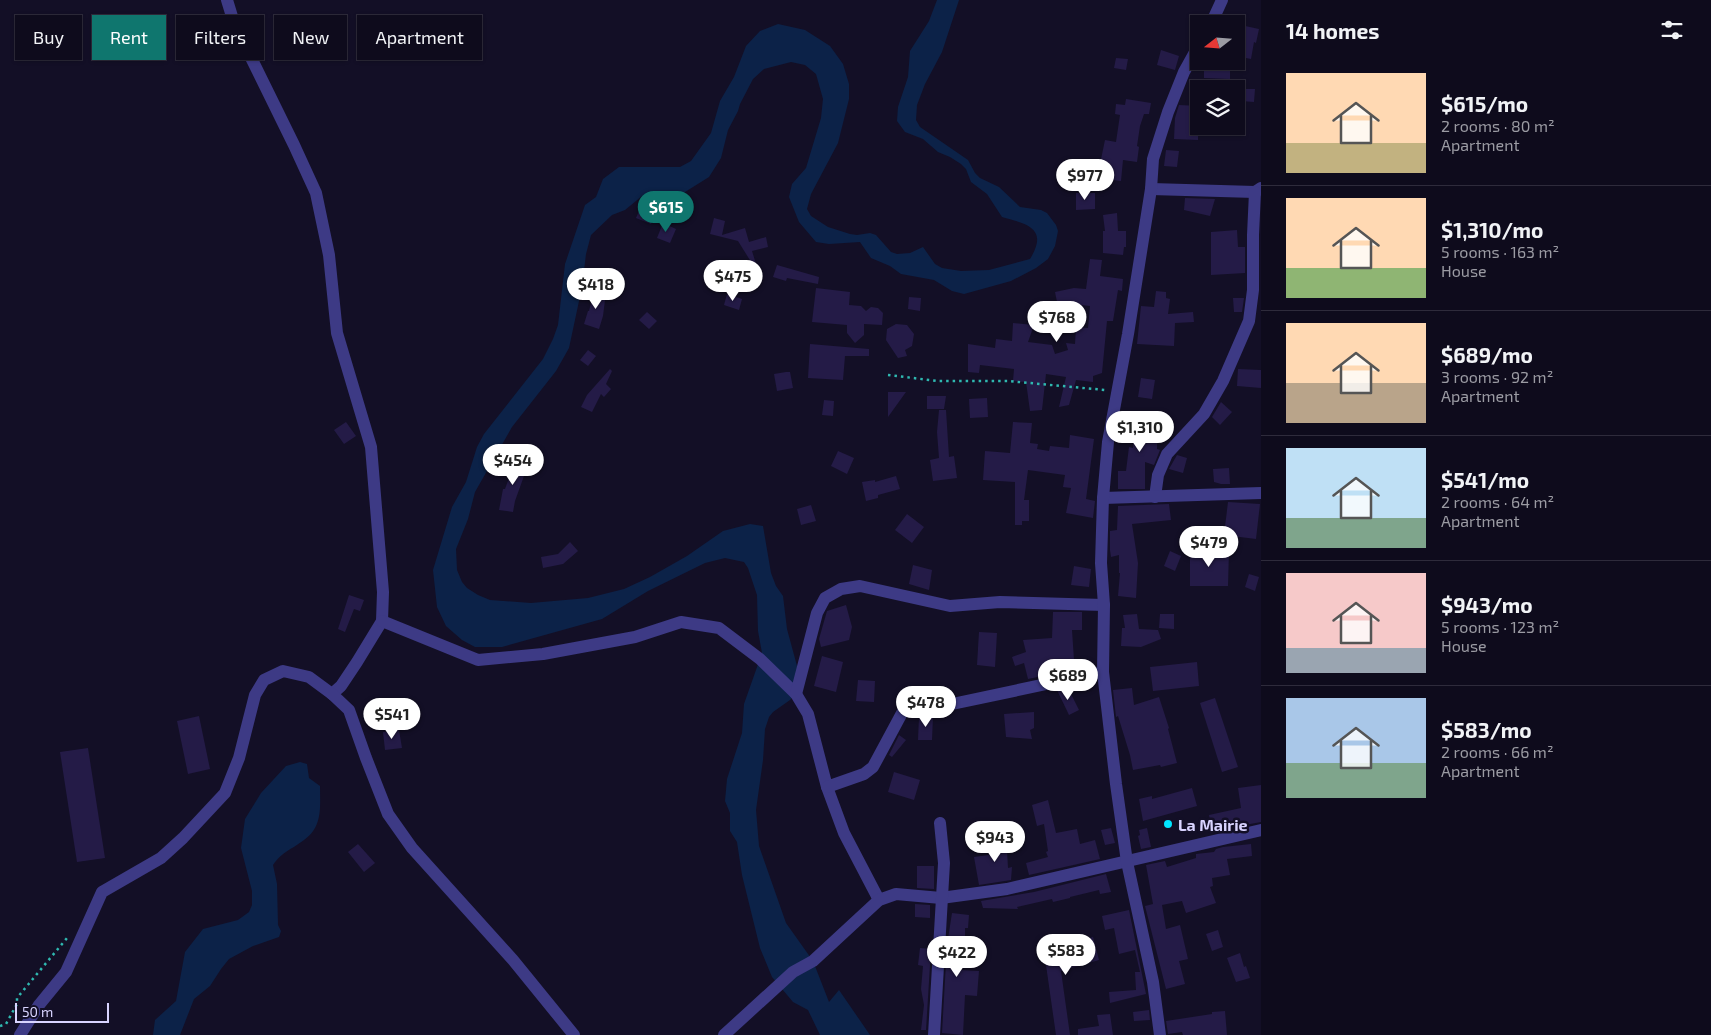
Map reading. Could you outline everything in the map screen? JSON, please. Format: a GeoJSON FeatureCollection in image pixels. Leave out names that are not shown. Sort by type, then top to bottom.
{"type":"FeatureCollection","features":[{"type":"Feature","properties":{"kind":"street"},"geometry":{"type":"LineString","coordinates":[[227,0],[234,23],[316,193],[329,255],[337,333],[371,447],[383,592],[382,622],[341,686],[332,694]]}},
{"type":"Feature","properties":{"kind":"street"},"geometry":{"type":"LineString","coordinates":[[1215,15],[1222,0]]}},
{"type":"Feature","properties":{"kind":"street"},"geometry":{"type":"LineString","coordinates":[[1160,1035],[1153,982],[1127,862],[1116,784],[1104,672],[1104,605],[1101,563],[1103,498],[1108,442],[1128,334],[1153,159],[1159,135],[1190,61]]}},
{"type":"Feature","properties":{"kind":"street"},"geometry":{"type":"LineString","coordinates":[[1150,189],[1258,190],[1253,235],[1253,290],[1249,321],[1223,381],[1204,414],[1167,454],[1158,475],[1155,497]]}},
{"type":"Feature","properties":{"kind":"street"},"geometry":{"type":"LineString","coordinates":[[1103,498],[1261,494]]}},
{"type":"Feature","properties":{"kind":"street"},"geometry":{"type":"LineString","coordinates":[[796,694],[817,613],[825,598],[841,589],[860,586],[950,606],[1000,602],[1104,605]]}},
{"type":"Feature","properties":{"kind":"street"},"geometry":{"type":"LineString","coordinates":[[382,622],[478,660],[543,654],[635,637],[681,622],[718,628],[760,658],[796,694],[808,714],[827,787],[844,833],[880,900]]}},
{"type":"Feature","properties":{"kind":"street"},"geometry":{"type":"LineString","coordinates":[[20,1035],[39,1005],[66,972],[102,892],[161,858],[225,794],[239,758],[255,696],[264,680],[282,671],[309,677],[332,694],[349,710],[388,814],[412,848],[513,960],[574,1035]]}},
{"type":"Feature","properties":{"kind":"street"},"geometry":{"type":"LineString","coordinates":[[827,787],[864,774],[873,766],[902,713],[910,709],[938,707],[1104,672]]}},
{"type":"Feature","properties":{"kind":"street"},"geometry":{"type":"LineString","coordinates":[[934,1035],[940,898],[944,863],[940,823]]}},
{"type":"Feature","properties":{"kind":"street"},"geometry":{"type":"LineString","coordinates":[[724,1035],[793,972],[813,961],[880,900],[896,894],[940,898],[1007,889],[1261,830]]}},
{"type":"Feature","properties":{"kind":"path"},"geometry":{"type":"LineString","coordinates":[[888,375],[938,381],[1008,381],[1117,391]]}},
{"type":"Feature","properties":{"kind":"path"},"geometry":{"type":"LineString","coordinates":[[0,1026],[6,1024],[17,1004],[17,998],[66,940],[69,933]]}},
{"type":"Feature","properties":{"kind":"water"},"geometry":{"type":"Polygon","coordinates":[[[937,0],[959,0],[942,52],[925,84],[917,105],[916,120],[920,127],[968,160],[980,178],[999,187],[1020,207],[1041,210],[1047,213],[1058,231],[1055,246],[1048,259],[1036,268],[1011,281],[964,294],[952,291],[934,280],[901,274],[890,266],[871,258],[860,242],[829,244],[816,242],[799,222],[789,197],[792,184],[806,168],[821,118],[823,99],[816,74],[805,65],[791,62],[764,69],[753,79],[740,104],[728,130],[721,158],[709,177],[685,192],[668,195],[649,193],[642,196],[625,210],[612,215],[591,235],[569,348],[556,371],[512,427],[475,492],[468,519],[456,549],[457,570],[467,588],[490,600],[531,603],[588,598],[624,589],[687,556],[723,531],[750,524],[763,526],[771,573],[776,586],[783,596],[787,629],[800,677],[799,690],[790,700],[773,712],[765,729],[756,810],[759,846],[786,923],[813,961],[829,1002],[839,990],[870,1035],[820,1035],[808,1010],[793,1002],[772,977],[760,948],[742,875],[737,842],[730,831],[730,813],[725,801],[727,779],[742,733],[744,704],[762,653],[758,631],[757,595],[748,568],[744,562],[725,558],[705,563],[648,591],[602,619],[502,647],[475,647],[462,640],[446,626],[437,607],[433,570],[452,507],[466,482],[477,447],[484,434],[543,359],[553,339],[558,325],[565,264],[585,205],[596,197],[603,179],[619,167],[680,167],[691,161],[711,133],[720,101],[734,77],[746,46],[760,31],[778,24],[805,30],[830,46],[843,64],[849,84],[849,99],[838,143],[811,194],[807,209],[811,216],[828,227],[850,234],[870,233],[876,235],[891,252],[897,254],[910,253],[923,247],[935,264],[942,268],[961,271],[989,270],[1030,259],[1037,240],[1033,229],[1020,222],[1002,217],[987,194],[971,182],[966,169],[961,164],[938,152],[923,139],[905,132],[897,121],[898,107],[908,77],[910,51],[929,21],[937,0]]]}},
{"type":"Feature","properties":{"kind":"water"},"geometry":{"type":"Polygon","coordinates":[[[300,762],[307,764],[309,778],[320,786],[319,816],[315,829],[310,835],[284,854],[273,865],[277,884],[278,925],[281,931],[279,937],[253,946],[229,959],[210,986],[194,999],[180,1035],[153,1035],[155,1020],[176,1001],[185,952],[203,929],[238,920],[249,912],[252,905],[252,891],[241,848],[245,819],[261,793],[286,766],[300,762]]]}},
{"type":"Feature","properties":{"kind":"building"},"geometry":{"type":"Polygon","coordinates":[[[1245,26],[1259,29],[1251,59],[1245,58],[1245,26]]]}},
{"type":"Feature","properties":{"kind":"building"},"geometry":{"type":"Polygon","coordinates":[[[1161,50],[1179,56],[1175,70],[1157,65],[1161,50]]]}},
{"type":"Feature","properties":{"kind":"building"},"geometry":{"type":"Polygon","coordinates":[[[1116,58],[1128,59],[1126,70],[1114,68],[1116,58]]]}},
{"type":"Feature","properties":{"kind":"building"},"geometry":{"type":"Polygon","coordinates":[[[1204,70],[1230,70],[1230,79],[1204,78],[1204,70]]]}},
{"type":"Feature","properties":{"kind":"building"},"geometry":{"type":"Polygon","coordinates":[[[1245,89],[1255,89],[1254,102],[1245,101],[1245,89]]]}},
{"type":"Feature","properties":{"kind":"building"},"geometry":{"type":"Polygon","coordinates":[[[1126,99],[1151,103],[1149,114],[1144,114],[1140,126],[1137,162],[1123,160],[1121,181],[1089,177],[1088,164],[1100,164],[1105,140],[1116,142],[1120,115],[1115,114],[1116,104],[1125,105],[1126,99]]]}},
{"type":"Feature","properties":{"kind":"building"},"geometry":{"type":"Polygon","coordinates":[[[1179,105],[1190,106],[1190,135],[1198,135],[1198,140],[1174,139],[1175,118],[1179,105]]]}},
{"type":"Feature","properties":{"kind":"building"},"geometry":{"type":"Polygon","coordinates":[[[1166,150],[1179,151],[1177,167],[1164,166],[1166,150]]]}},
{"type":"Feature","properties":{"kind":"building"},"geometry":{"type":"Polygon","coordinates":[[[1076,193],[1095,193],[1095,209],[1076,210],[1076,193]]]}},
{"type":"Feature","properties":{"kind":"building"},"geometry":{"type":"Polygon","coordinates":[[[1185,198],[1215,199],[1210,216],[1184,210],[1185,198]]]}},
{"type":"Feature","properties":{"kind":"building"},"geometry":{"type":"Polygon","coordinates":[[[642,204],[656,210],[651,224],[636,218],[642,204]]]}},
{"type":"Feature","properties":{"kind":"building"},"geometry":{"type":"Polygon","coordinates":[[[1117,213],[1118,231],[1126,231],[1126,247],[1124,247],[1123,255],[1103,253],[1103,231],[1105,231],[1103,215],[1117,213]]]}},
{"type":"Feature","properties":{"kind":"building"},"geometry":{"type":"Polygon","coordinates":[[[714,218],[725,221],[722,235],[745,228],[749,242],[766,237],[768,247],[752,251],[756,264],[753,265],[738,241],[710,234],[714,218]]]}},
{"type":"Feature","properties":{"kind":"building"},"geometry":{"type":"Polygon","coordinates":[[[663,223],[676,229],[670,243],[657,238],[663,223]]]}},
{"type":"Feature","properties":{"kind":"building"},"geometry":{"type":"Polygon","coordinates":[[[1237,230],[1238,247],[1245,247],[1245,273],[1211,275],[1211,232],[1237,230]]]}},
{"type":"Feature","properties":{"kind":"building"},"geometry":{"type":"Polygon","coordinates":[[[1090,259],[1102,260],[1100,276],[1123,279],[1122,291],[1118,290],[1113,321],[1107,321],[1102,373],[1093,376],[1093,382],[1076,380],[1069,405],[1059,407],[1066,377],[1046,374],[1042,410],[1030,411],[1026,382],[1013,381],[1014,369],[980,365],[979,373],[968,372],[968,344],[995,348],[996,339],[1012,341],[1013,323],[1034,325],[1028,342],[1052,345],[1055,354],[1068,350],[1066,343],[1075,344],[1076,327],[1088,328],[1090,306],[1072,304],[1058,307],[1055,292],[1074,288],[1086,289],[1090,259]]]}},
{"type":"Feature","properties":{"kind":"building"},"geometry":{"type":"Polygon","coordinates":[[[777,265],[819,277],[818,284],[787,278],[786,281],[773,277],[777,265]]]}},
{"type":"Feature","properties":{"kind":"building"},"geometry":{"type":"Polygon","coordinates":[[[816,288],[850,292],[849,305],[861,306],[866,311],[871,307],[878,308],[883,313],[882,325],[864,324],[864,335],[855,343],[847,333],[847,325],[812,322],[816,288]]]}},
{"type":"Feature","properties":{"kind":"building"},"geometry":{"type":"Polygon","coordinates":[[[594,290],[606,292],[603,316],[599,329],[584,324],[594,290]]]}},
{"type":"Feature","properties":{"kind":"building"},"geometry":{"type":"Polygon","coordinates":[[[1156,291],[1166,292],[1166,298],[1170,299],[1168,314],[1193,312],[1194,322],[1175,323],[1174,346],[1137,344],[1141,306],[1154,307],[1156,291]]]}},
{"type":"Feature","properties":{"kind":"building"},"geometry":{"type":"Polygon","coordinates":[[[727,294],[742,299],[739,310],[724,305],[727,294]]]}},
{"type":"Feature","properties":{"kind":"building"},"geometry":{"type":"Polygon","coordinates":[[[909,297],[921,298],[920,311],[908,309],[909,297]]]}},
{"type":"Feature","properties":{"kind":"building"},"geometry":{"type":"Polygon","coordinates":[[[1233,298],[1244,298],[1242,312],[1234,312],[1233,298]]]}},
{"type":"Feature","properties":{"kind":"building"},"geometry":{"type":"Polygon","coordinates":[[[647,312],[657,321],[649,329],[639,320],[647,312]]]}},
{"type":"Feature","properties":{"kind":"building"},"geometry":{"type":"Polygon","coordinates":[[[896,324],[907,325],[914,334],[912,346],[905,350],[907,356],[898,358],[886,340],[887,329],[896,324]]]}},
{"type":"Feature","properties":{"kind":"building"},"geometry":{"type":"Polygon","coordinates":[[[810,344],[869,349],[869,356],[845,356],[843,380],[808,378],[810,344]]]}},
{"type":"Feature","properties":{"kind":"building"},"geometry":{"type":"Polygon","coordinates":[[[588,350],[596,356],[588,366],[580,360],[588,350]]]}},
{"type":"Feature","properties":{"kind":"building"},"geometry":{"type":"Polygon","coordinates":[[[610,369],[612,371],[606,384],[611,389],[604,397],[601,394],[592,412],[581,407],[587,395],[610,369]]]}},
{"type":"Feature","properties":{"kind":"building"},"geometry":{"type":"Polygon","coordinates":[[[1238,369],[1261,370],[1261,388],[1237,386],[1238,369]]]}},
{"type":"Feature","properties":{"kind":"building"},"geometry":{"type":"Polygon","coordinates":[[[790,372],[793,388],[777,391],[774,374],[790,372]]]}},
{"type":"Feature","properties":{"kind":"building"},"geometry":{"type":"Polygon","coordinates":[[[1141,378],[1155,380],[1152,399],[1138,397],[1141,378]]]}},
{"type":"Feature","properties":{"kind":"building"},"geometry":{"type":"Polygon","coordinates":[[[888,392],[906,392],[888,417],[888,392]]]}},
{"type":"Feature","properties":{"kind":"building"},"geometry":{"type":"Polygon","coordinates":[[[927,396],[946,396],[944,409],[927,409],[927,396]]]}},
{"type":"Feature","properties":{"kind":"building"},"geometry":{"type":"Polygon","coordinates":[[[987,398],[988,417],[970,418],[969,399],[987,398]]]}},
{"type":"Feature","properties":{"kind":"building"},"geometry":{"type":"Polygon","coordinates":[[[824,400],[834,401],[833,416],[822,415],[824,400]]]}},
{"type":"Feature","properties":{"kind":"building"},"geometry":{"type":"Polygon","coordinates":[[[1221,402],[1232,412],[1220,425],[1212,417],[1221,402]]]}},
{"type":"Feature","properties":{"kind":"building"},"geometry":{"type":"Polygon","coordinates":[[[939,410],[946,410],[949,457],[954,456],[957,478],[933,481],[930,460],[939,458],[937,432],[939,410]]]}},
{"type":"Feature","properties":{"kind":"building"},"geometry":{"type":"Polygon","coordinates":[[[1134,415],[1158,416],[1157,449],[1160,450],[1154,465],[1145,462],[1145,489],[1118,489],[1118,471],[1126,471],[1129,447],[1133,448],[1134,415]]]}},
{"type":"Feature","properties":{"kind":"building"},"geometry":{"type":"Polygon","coordinates":[[[346,422],[356,436],[344,444],[334,430],[346,422]]]}},
{"type":"Feature","properties":{"kind":"building"},"geometry":{"type":"Polygon","coordinates":[[[1013,422],[1032,423],[1030,443],[1038,444],[1037,449],[1049,451],[1050,446],[1069,448],[1070,435],[1094,439],[1086,499],[1095,501],[1093,518],[1066,513],[1071,488],[1063,487],[1065,475],[1028,470],[1024,500],[1029,500],[1029,521],[1022,521],[1022,525],[1015,525],[1015,482],[983,480],[985,451],[1010,453],[1013,422]]]}},
{"type":"Feature","properties":{"kind":"building"},"geometry":{"type":"Polygon","coordinates":[[[838,451],[854,458],[847,474],[831,466],[838,451]]]}},
{"type":"Feature","properties":{"kind":"building"},"geometry":{"type":"Polygon","coordinates":[[[1177,455],[1187,458],[1183,473],[1169,469],[1177,455]]]}},
{"type":"Feature","properties":{"kind":"building"},"geometry":{"type":"Polygon","coordinates":[[[516,459],[529,462],[513,512],[499,510],[503,489],[505,489],[516,459]]]}},
{"type":"Feature","properties":{"kind":"building"},"geometry":{"type":"Polygon","coordinates":[[[1229,468],[1230,484],[1214,482],[1213,469],[1229,468]]]}},
{"type":"Feature","properties":{"kind":"building"},"geometry":{"type":"Polygon","coordinates":[[[896,476],[900,489],[878,495],[878,498],[866,501],[862,482],[875,480],[875,482],[896,476]]]}},
{"type":"Feature","properties":{"kind":"building"},"geometry":{"type":"Polygon","coordinates":[[[1228,502],[1260,504],[1256,539],[1224,535],[1228,502]]]}},
{"type":"Feature","properties":{"kind":"building"},"geometry":{"type":"Polygon","coordinates":[[[1169,504],[1171,520],[1132,524],[1138,563],[1136,598],[1118,596],[1119,555],[1111,557],[1110,531],[1117,530],[1118,506],[1169,504]]]}},
{"type":"Feature","properties":{"kind":"building"},"geometry":{"type":"Polygon","coordinates":[[[811,505],[816,521],[801,525],[797,509],[811,505]]]}},
{"type":"Feature","properties":{"kind":"building"},"geometry":{"type":"Polygon","coordinates":[[[907,514],[924,527],[912,543],[895,530],[907,514]]]}},
{"type":"Feature","properties":{"kind":"building"},"geometry":{"type":"Polygon","coordinates":[[[570,542],[578,551],[563,564],[543,568],[541,557],[558,554],[570,542]]]}},
{"type":"Feature","properties":{"kind":"building"},"geometry":{"type":"Polygon","coordinates":[[[1190,550],[1229,550],[1228,586],[1190,586],[1190,550]]]}},
{"type":"Feature","properties":{"kind":"building"},"geometry":{"type":"Polygon","coordinates":[[[1170,551],[1181,556],[1175,571],[1164,566],[1170,551]]]}},
{"type":"Feature","properties":{"kind":"building"},"geometry":{"type":"Polygon","coordinates":[[[913,565],[932,570],[929,590],[909,584],[913,565]]]}},
{"type":"Feature","properties":{"kind":"building"},"geometry":{"type":"Polygon","coordinates":[[[1074,566],[1091,569],[1089,587],[1071,585],[1074,566]]]}},
{"type":"Feature","properties":{"kind":"building"},"geometry":{"type":"Polygon","coordinates":[[[1249,574],[1259,577],[1255,591],[1245,587],[1249,574]]]}},
{"type":"Feature","properties":{"kind":"building"},"geometry":{"type":"Polygon","coordinates":[[[349,595],[364,600],[360,611],[354,609],[345,632],[338,629],[349,595]]]}},
{"type":"Feature","properties":{"kind":"building"},"geometry":{"type":"Polygon","coordinates":[[[846,605],[852,627],[849,640],[821,647],[819,639],[827,611],[846,605]]]}},
{"type":"Feature","properties":{"kind":"building"},"geometry":{"type":"Polygon","coordinates":[[[1053,612],[1082,612],[1082,630],[1072,630],[1074,660],[1079,659],[1081,668],[1028,679],[1024,663],[1015,666],[1012,657],[1026,652],[1023,640],[1052,638],[1053,612]]]}},
{"type":"Feature","properties":{"kind":"building"},"geometry":{"type":"Polygon","coordinates":[[[1137,614],[1139,629],[1158,630],[1161,639],[1141,647],[1121,646],[1122,628],[1125,628],[1123,615],[1137,614]]]}},
{"type":"Feature","properties":{"kind":"building"},"geometry":{"type":"Polygon","coordinates":[[[1160,614],[1174,614],[1174,629],[1159,628],[1160,614]]]}},
{"type":"Feature","properties":{"kind":"building"},"geometry":{"type":"Polygon","coordinates":[[[979,632],[997,633],[995,667],[977,665],[979,632]]]}},
{"type":"Feature","properties":{"kind":"building"},"geometry":{"type":"Polygon","coordinates":[[[822,656],[843,662],[836,692],[814,686],[822,656]]]}},
{"type":"Feature","properties":{"kind":"building"},"geometry":{"type":"Polygon","coordinates":[[[1197,662],[1199,686],[1153,691],[1150,667],[1197,662]]]}},
{"type":"Feature","properties":{"kind":"building"},"geometry":{"type":"Polygon","coordinates":[[[858,680],[875,681],[874,702],[856,701],[858,680]]]}},
{"type":"Feature","properties":{"kind":"building"},"geometry":{"type":"Polygon","coordinates":[[[1068,688],[1079,710],[1069,715],[1057,690],[1068,688]]]}},
{"type":"Feature","properties":{"kind":"building"},"geometry":{"type":"Polygon","coordinates":[[[1132,688],[1134,705],[1159,697],[1177,763],[1133,770],[1118,716],[1116,717],[1113,690],[1132,688]]]}},
{"type":"Feature","properties":{"kind":"building"},"geometry":{"type":"Polygon","coordinates":[[[1215,698],[1238,767],[1222,772],[1200,703],[1215,698]]]}},
{"type":"Feature","properties":{"kind":"building"},"geometry":{"type":"Polygon","coordinates":[[[1034,712],[1034,728],[1030,730],[1032,739],[1006,737],[1004,714],[1034,712]]]}},
{"type":"Feature","properties":{"kind":"building"},"geometry":{"type":"Polygon","coordinates":[[[199,716],[210,769],[188,774],[177,721],[199,716]]]}},
{"type":"Feature","properties":{"kind":"building"},"geometry":{"type":"Polygon","coordinates":[[[933,716],[932,740],[918,740],[919,717],[933,716]]]}},
{"type":"Feature","properties":{"kind":"building"},"geometry":{"type":"Polygon","coordinates":[[[399,730],[402,748],[385,750],[383,732],[399,730]]]}},
{"type":"Feature","properties":{"kind":"building"},"geometry":{"type":"Polygon","coordinates":[[[899,735],[906,740],[892,757],[889,755],[899,735]]]}},
{"type":"Feature","properties":{"kind":"building"},"geometry":{"type":"Polygon","coordinates":[[[88,748],[105,858],[77,862],[60,752],[88,748]]]}},
{"type":"Feature","properties":{"kind":"building"},"geometry":{"type":"Polygon","coordinates":[[[894,772],[920,780],[914,800],[888,792],[894,772]]]}},
{"type":"Feature","properties":{"kind":"building"},"geometry":{"type":"Polygon","coordinates":[[[1261,785],[1261,822],[1212,831],[1209,815],[1241,808],[1238,788],[1261,785]]]}},
{"type":"Feature","properties":{"kind":"building"},"geometry":{"type":"Polygon","coordinates":[[[1192,788],[1197,806],[1143,821],[1139,799],[1152,796],[1152,799],[1192,788]]]}},
{"type":"Feature","properties":{"kind":"building"},"geometry":{"type":"Polygon","coordinates":[[[1048,800],[1056,833],[1077,829],[1080,844],[1095,840],[1100,859],[1029,875],[1026,863],[1048,857],[1044,824],[1037,826],[1032,805],[1048,800]]]}},
{"type":"Feature","properties":{"kind":"building"},"geometry":{"type":"Polygon","coordinates":[[[1111,828],[1115,843],[1105,845],[1101,830],[1111,828]]]}},
{"type":"Feature","properties":{"kind":"building"},"geometry":{"type":"Polygon","coordinates":[[[1147,828],[1151,847],[1141,849],[1138,836],[1140,835],[1139,830],[1147,828]]]}},
{"type":"Feature","properties":{"kind":"building"},"geometry":{"type":"Polygon","coordinates":[[[1006,831],[1008,868],[1012,867],[1011,880],[979,885],[974,857],[995,854],[994,832],[1006,831]]]}},
{"type":"Feature","properties":{"kind":"building"},"geometry":{"type":"Polygon","coordinates":[[[358,844],[375,863],[364,872],[348,852],[358,844]]]}},
{"type":"Feature","properties":{"kind":"building"},"geometry":{"type":"Polygon","coordinates":[[[1251,844],[1252,856],[1227,859],[1230,875],[1212,878],[1213,886],[1210,887],[1216,903],[1186,913],[1182,901],[1162,905],[1166,929],[1180,925],[1188,959],[1179,961],[1185,984],[1166,989],[1145,906],[1153,904],[1146,865],[1165,861],[1167,867],[1196,858],[1196,854],[1214,852],[1216,849],[1223,847],[1251,844]]]}},
{"type":"Feature","properties":{"kind":"building"},"geometry":{"type":"Polygon","coordinates":[[[917,866],[934,866],[934,889],[917,888],[917,866]]]}},
{"type":"Feature","properties":{"kind":"building"},"geometry":{"type":"Polygon","coordinates":[[[1106,874],[1111,892],[1100,894],[1099,890],[1053,902],[1052,899],[1017,907],[1018,909],[983,908],[981,901],[1034,892],[1106,874]]]}},
{"type":"Feature","properties":{"kind":"building"},"geometry":{"type":"Polygon","coordinates":[[[915,904],[930,905],[930,918],[915,917],[915,904]]]}},
{"type":"Feature","properties":{"kind":"building"},"geometry":{"type":"Polygon","coordinates":[[[1129,910],[1146,994],[1110,1003],[1109,992],[1136,990],[1135,972],[1140,972],[1135,950],[1119,954],[1114,928],[1105,930],[1102,916],[1129,910]]]}},
{"type":"Feature","properties":{"kind":"building"},"geometry":{"type":"Polygon","coordinates":[[[952,913],[969,915],[968,928],[965,928],[961,970],[979,971],[977,996],[965,995],[963,1035],[942,1033],[947,945],[952,913]]]}},
{"type":"Feature","properties":{"kind":"building"},"geometry":{"type":"Polygon","coordinates":[[[1218,930],[1223,947],[1212,951],[1206,934],[1218,930]]]}},
{"type":"Feature","properties":{"kind":"building"},"geometry":{"type":"Polygon","coordinates":[[[1093,937],[1099,960],[1061,971],[1070,1035],[1056,1035],[1044,951],[1067,948],[1067,945],[1093,937]]]}},
{"type":"Feature","properties":{"kind":"building"},"geometry":{"type":"Polygon","coordinates":[[[920,948],[931,949],[926,1030],[921,1030],[924,1005],[921,989],[923,966],[918,965],[920,948]]]}},
{"type":"Feature","properties":{"kind":"building"},"geometry":{"type":"Polygon","coordinates":[[[1240,953],[1250,978],[1236,982],[1227,958],[1240,953]]]}},
{"type":"Feature","properties":{"kind":"building"},"geometry":{"type":"Polygon","coordinates":[[[1149,1010],[1150,1020],[1134,1021],[1133,1012],[1149,1010]]]}},
{"type":"Feature","properties":{"kind":"building"},"geometry":{"type":"Polygon","coordinates":[[[1225,1011],[1227,1035],[1183,1035],[1182,1032],[1168,1034],[1166,1021],[1225,1011]]]}},
{"type":"Feature","properties":{"kind":"building"},"geometry":{"type":"Polygon","coordinates":[[[1110,1014],[1113,1035],[1078,1035],[1078,1029],[1099,1026],[1097,1015],[1110,1014]]]}},
{"type":"Feature","properties":{"kind":"place","name":"La Mairie"},"geometry":{"type":"Point","coordinates":[1168,824]}}]}
